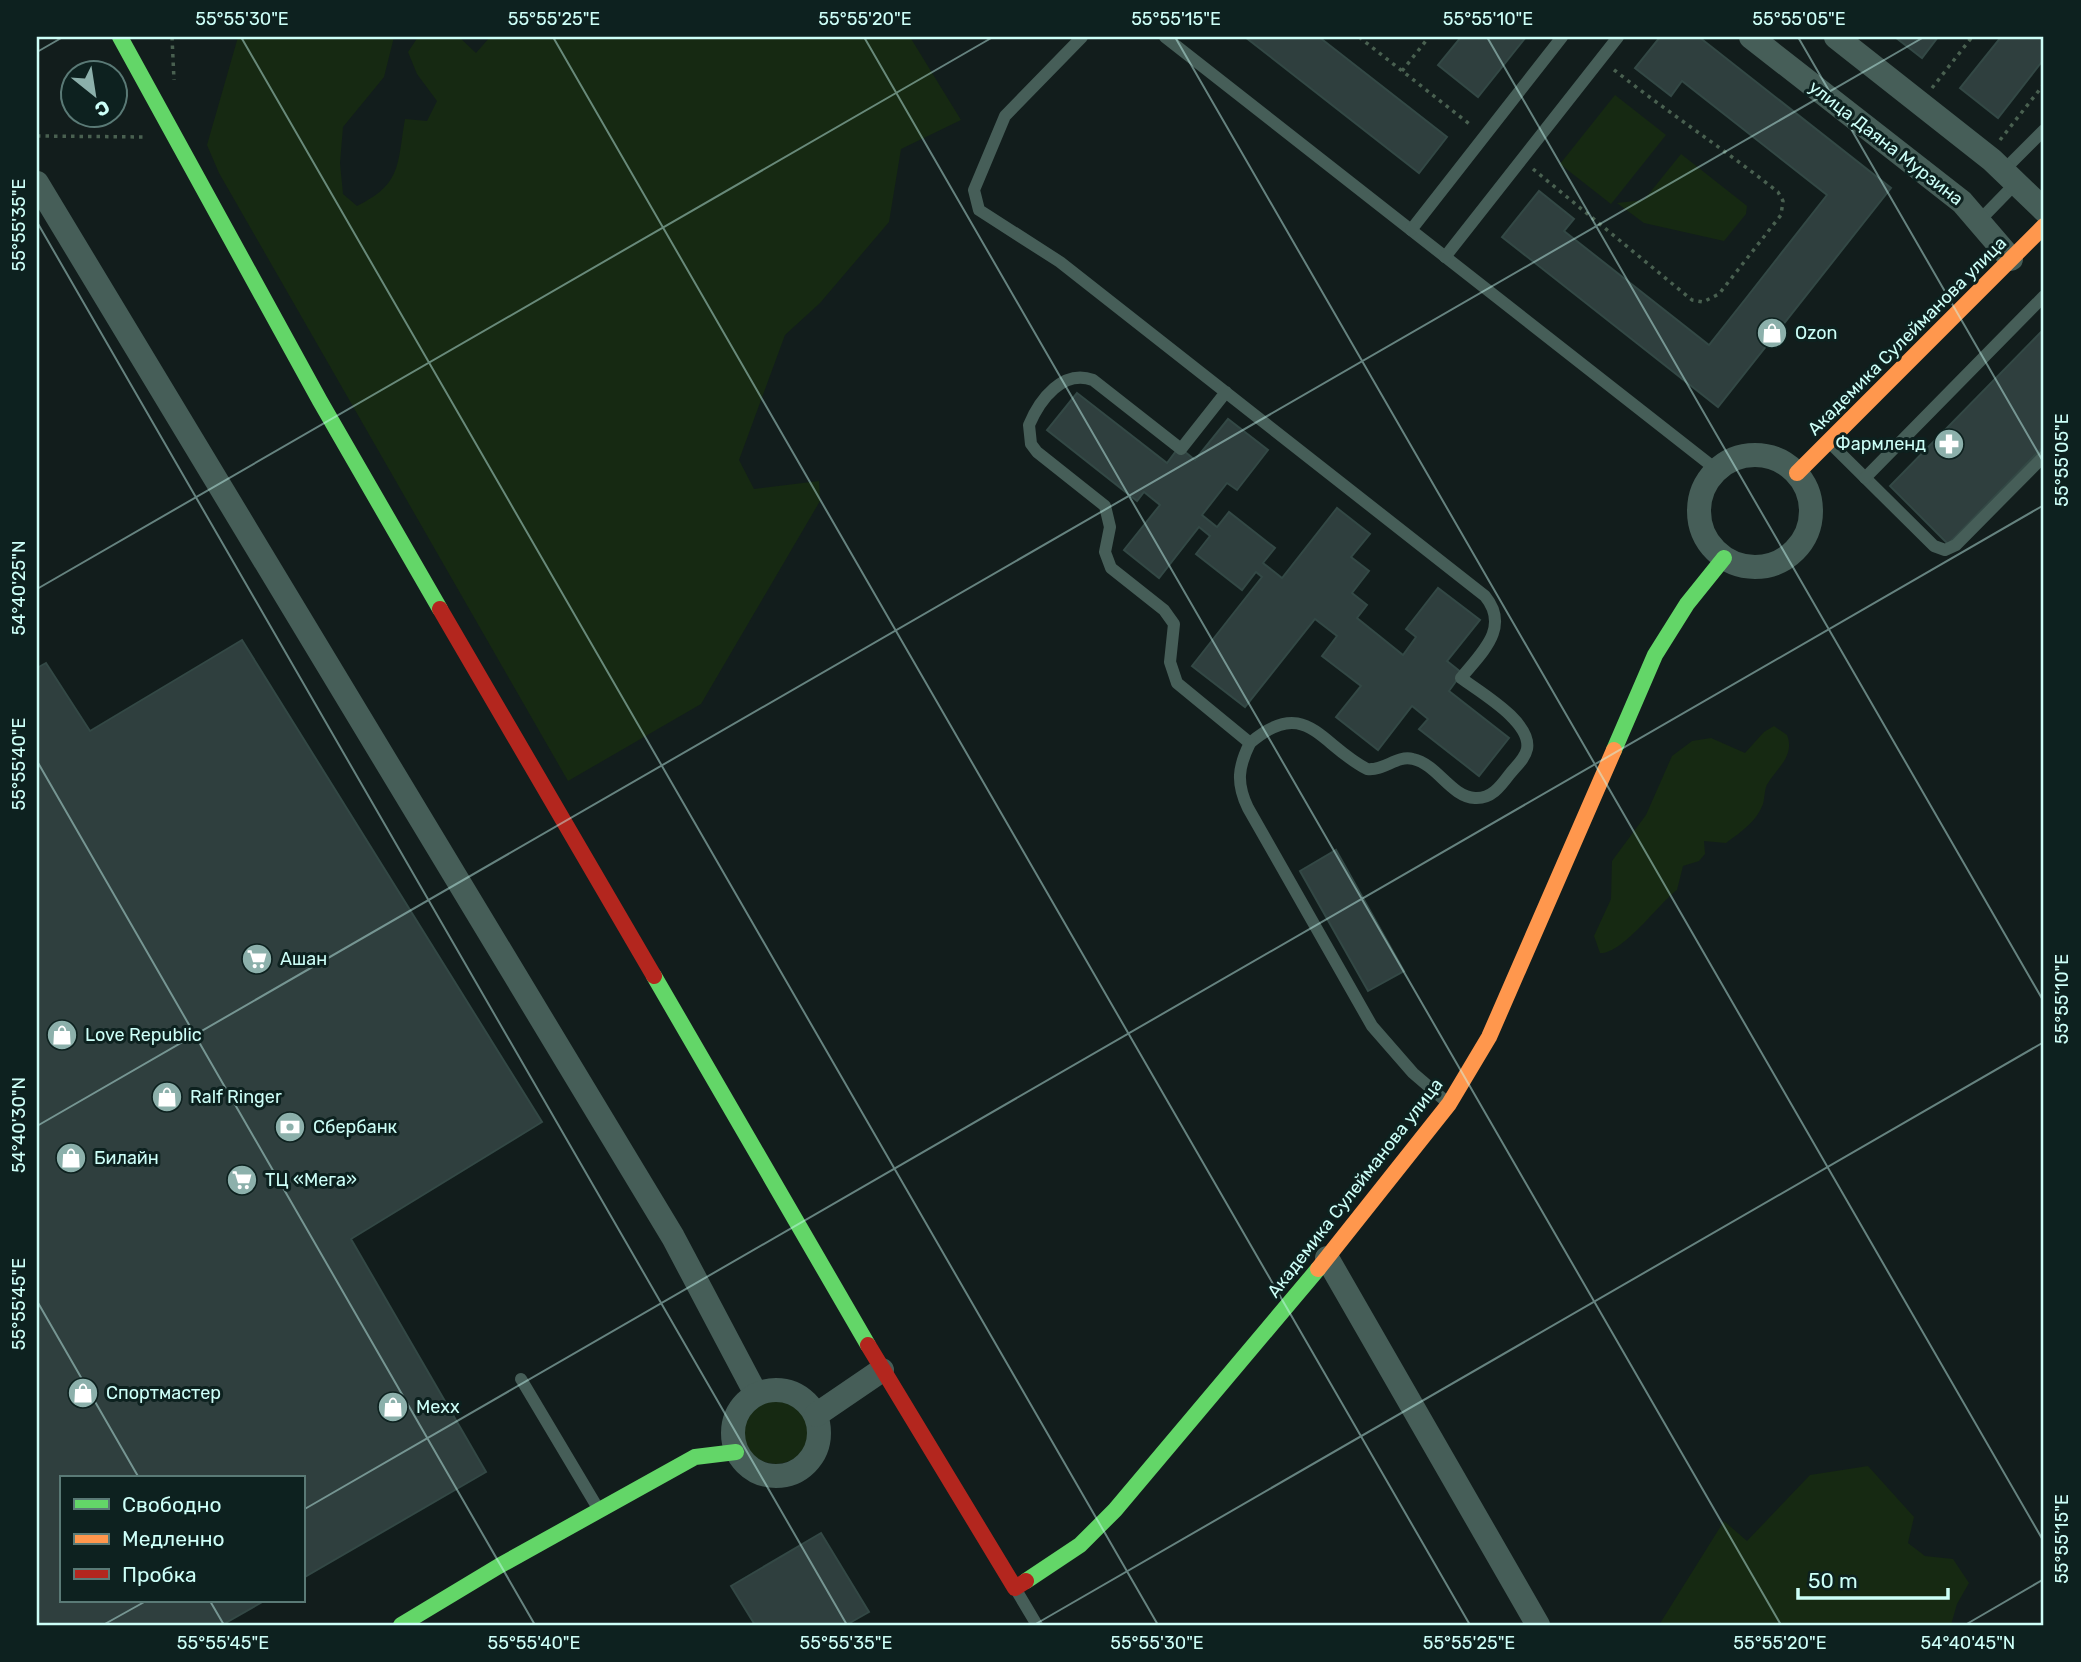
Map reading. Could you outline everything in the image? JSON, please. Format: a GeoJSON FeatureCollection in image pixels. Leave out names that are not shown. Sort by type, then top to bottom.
{"type":"FeatureCollection","features":[{"type":"Feature","properties":{"kind":"street"},"geometry":{"type":"LineString","coordinates":[[120,37],[320,401],[882,1370],[1015,1588]]}},
{"type":"Feature","properties":{"kind":"street","name":"улица Даяна Мурзина"},"geometry":{"type":"LineString","coordinates":[[1751,37],[1962,202],[2011,259]]}},
{"type":"Feature","properties":{"kind":"street"},"geometry":{"type":"LineString","coordinates":[[1836,37],[2003,169],[2044,210]]}},
{"type":"Feature","properties":{"kind":"street"},"geometry":{"type":"LineString","coordinates":[[37,183],[673,1237],[756,1394]]}},
{"type":"Feature","properties":{"kind":"street","name":"Академика Сулейманова улица"},"geometry":{"type":"LineString","coordinates":[[1797,473],[2011,259],[2033,245],[2044,226]]}},
{"type":"Feature","properties":{"kind":"street"},"geometry":{"type":"LineString","coordinates":[[1744,456],[1763,456],[1782,462],[1797,473],[1808,492],[1811,514],[1806,536],[1793,553],[1773,564],[1757,568],[1724,558],[1707,540],[1699,516],[1703,491],[1717,470],[1744,456]]}},
{"type":"Feature","properties":{"kind":"street","name":"Академика Сулейманова улица"},"geometry":{"type":"LineString","coordinates":[[1015,1588],[1080,1545],[1115,1510],[1327,1258],[1449,1104],[1489,1037],[1646,674],[1687,604],[1724,558]]}},
{"type":"Feature","properties":{"kind":"street"},"geometry":{"type":"LineString","coordinates":[[1327,1258],[1538,1625]]}},
{"type":"Feature","properties":{"kind":"street"},"geometry":{"type":"LineString","coordinates":[[816,1415],[882,1370]]}},
{"type":"Feature","properties":{"kind":"street"},"geometry":{"type":"LineString","coordinates":[[765,1391],[787,1391],[806,1401],[816,1415],[820,1435],[818,1445],[811,1460],[794,1473],[772,1477],[753,1470],[736,1452],[732,1436],[733,1423],[743,1404],[756,1394],[765,1391]]}},
{"type":"Feature","properties":{"kind":"street"},"geometry":{"type":"LineString","coordinates":[[401,1625],[695,1457],[736,1452]]}},
{"type":"Feature","properties":{"kind":"lane"},"geometry":{"type":"LineString","coordinates":[[1082,37],[1005,116],[974,190],[975,204],[979,211],[1060,262],[1226,392],[1485,596],[1496,616],[1493,637],[1461,678],[1521,725],[1527,747],[1524,756],[1495,792],[1472,798],[1415,759],[1400,759],[1384,768],[1367,769],[1305,724],[1278,725],[1265,730],[1250,743],[1241,762],[1238,778],[1248,808],[1372,1026],[1413,1073],[1449,1104]]}},
{"type":"Feature","properties":{"kind":"lane"},"geometry":{"type":"LineString","coordinates":[[1165,37],[1717,470]]}},
{"type":"Feature","properties":{"kind":"lane"},"geometry":{"type":"LineString","coordinates":[[1410,230],[1562,37]]}},
{"type":"Feature","properties":{"kind":"lane"},"geometry":{"type":"LineString","coordinates":[[1445,257],[1618,37]]}},
{"type":"Feature","properties":{"kind":"lane"},"geometry":{"type":"LineString","coordinates":[[1980,220],[2003,169],[2044,130]]}},
{"type":"Feature","properties":{"kind":"lane"},"geometry":{"type":"LineString","coordinates":[[1865,478],[2044,296]]}},
{"type":"Feature","properties":{"kind":"lane"},"geometry":{"type":"LineString","coordinates":[[1226,392],[1181,449],[1093,380],[1075,377],[1058,384],[1033,416],[1029,435],[1037,452],[1105,506],[1110,527],[1105,552],[1111,568],[1164,610],[1174,624],[1170,662],[1177,683],[1250,743]]}},
{"type":"Feature","properties":{"kind":"lane"},"geometry":{"type":"LineString","coordinates":[[1828,442],[1934,546],[1945,550],[1956,545],[2044,456]]}},
{"type":"Feature","properties":{"kind":"lane"},"geometry":{"type":"LineString","coordinates":[[521,1379],[599,1510]]}},
{"type":"Feature","properties":{"kind":"lane"},"geometry":{"type":"LineString","coordinates":[[1015,1588],[1037,1625]]}},
{"type":"Feature","properties":{"kind":"path"},"geometry":{"type":"LineString","coordinates":[[172,37],[175,87]]}},
{"type":"Feature","properties":{"kind":"path"},"geometry":{"type":"LineString","coordinates":[[1359,37],[1462,118]]}},
{"type":"Feature","properties":{"kind":"path"},"geometry":{"type":"LineString","coordinates":[[1402,71],[1429,37]]}},
{"type":"Feature","properties":{"kind":"path"},"geometry":{"type":"LineString","coordinates":[[1943,74],[1972,37]]}},
{"type":"Feature","properties":{"kind":"path"},"geometry":{"type":"LineString","coordinates":[[1547,180],[1692,300],[1703,302],[1719,294],[1782,215],[1783,201],[1778,192],[1705,135],[1668,112],[1626,80]]}},
{"type":"Feature","properties":{"kind":"path"},"geometry":{"type":"LineString","coordinates":[[2003,169],[2044,84]]}},
{"type":"Feature","properties":{"kind":"path"},"geometry":{"type":"LineString","coordinates":[[37,136],[150,137]]}},
{"type":"Feature","properties":{"kind":"green space"},"geometry":{"type":"Polygon","coordinates":[[[238,37],[394,37],[384,77],[343,127],[340,163],[343,194],[357,206],[382,190],[395,172],[405,119],[427,121],[437,101],[417,74],[408,52],[418,37],[459,37],[476,53],[490,37],[910,37],[961,120],[901,149],[889,222],[820,303],[785,335],[739,460],[754,489],[819,481],[820,501],[701,704],[568,781],[219,173],[207,145],[238,37]]]}},
{"type":"Feature","properties":{"kind":"green space"},"geometry":{"type":"Polygon","coordinates":[[[1615,95],[1666,135],[1611,204],[1560,164],[1615,95]]]}},
{"type":"Feature","properties":{"kind":"green space"},"geometry":{"type":"Polygon","coordinates":[[[1681,154],[1747,206],[1746,214],[1724,241],[1644,223],[1617,203],[1644,200],[1681,154]]]}},
{"type":"Feature","properties":{"kind":"green space"},"geometry":{"type":"Polygon","coordinates":[[[1774,726],[1787,735],[1789,749],[1767,785],[1757,816],[1726,843],[1704,841],[1705,854],[1699,861],[1683,866],[1677,890],[1619,946],[1600,953],[1594,936],[1611,899],[1612,861],[1646,815],[1672,756],[1692,741],[1711,738],[1745,753],[1764,732],[1774,726]]]}},
{"type":"Feature","properties":{"kind":"green space"},"geometry":{"type":"Polygon","coordinates":[[[776,1400],[788,1402],[799,1409],[806,1420],[806,1444],[799,1455],[788,1462],[776,1464],[764,1462],[753,1455],[746,1444],[744,1432],[746,1420],[753,1409],[764,1402],[776,1400]]]}},
{"type":"Feature","properties":{"kind":"green space"},"geometry":{"type":"Polygon","coordinates":[[[1868,1466],[1914,1517],[1908,1543],[1925,1556],[1953,1559],[1969,1583],[1957,1604],[1951,1625],[1659,1625],[1724,1521],[1747,1541],[1810,1475],[1868,1466]]]}},
{"type":"Feature","properties":{"kind":"building"},"geometry":{"type":"Polygon","coordinates":[[[1245,37],[1319,37],[1447,137],[1419,173],[1245,37]]]}},
{"type":"Feature","properties":{"kind":"building"},"geometry":{"type":"Polygon","coordinates":[[[1461,37],[1526,37],[1478,97],[1438,65],[1461,37]]]}},
{"type":"Feature","properties":{"kind":"building"},"geometry":{"type":"Polygon","coordinates":[[[1660,37],[1699,37],[1891,188],[1718,407],[1502,237],[1539,191],[1574,219],[1564,231],[1709,345],[1747,297],[1827,195],[1682,81],[1671,96],[1635,68],[1660,37]]]}},
{"type":"Feature","properties":{"kind":"building"},"geometry":{"type":"Polygon","coordinates":[[[1895,37],[1938,37],[1922,58],[1895,37]]]}},
{"type":"Feature","properties":{"kind":"building"},"geometry":{"type":"Polygon","coordinates":[[[2001,37],[2044,37],[2044,59],[1998,118],[1960,88],[2001,37]]]}},
{"type":"Feature","properties":{"kind":"building"},"geometry":{"type":"Polygon","coordinates":[[[2044,329],[2044,446],[1948,544],[1890,486],[2044,329]]]}},
{"type":"Feature","properties":{"kind":"building"},"geometry":{"type":"Polygon","coordinates":[[[1077,393],[1167,463],[1179,447],[1195,460],[1228,419],[1268,450],[1237,490],[1227,483],[1202,515],[1217,527],[1229,512],[1275,548],[1263,563],[1282,578],[1337,508],[1370,534],[1351,557],[1369,571],[1352,593],[1367,605],[1357,618],[1403,655],[1416,637],[1406,629],[1438,588],[1480,620],[1447,661],[1462,673],[1449,691],[1509,738],[1479,776],[1419,729],[1428,719],[1412,706],[1378,750],[1336,717],[1361,686],[1322,656],[1337,636],[1315,619],[1245,707],[1192,666],[1262,577],[1256,572],[1242,590],[1196,554],[1210,536],[1199,527],[1159,578],[1124,550],[1160,505],[1144,492],[1137,501],[1047,430],[1077,393]]]}},
{"type":"Feature","properties":{"kind":"building","name":"ТЦ «Мега»"},"geometry":{"type":"Polygon","coordinates":[[[242,640],[542,1122],[351,1239],[486,1472],[304,1577],[304,1476],[60,1476],[60,1602],[262,1602],[222,1625],[37,1625],[37,668],[46,663],[90,731],[242,640]]]}},
{"type":"Feature","properties":{"kind":"building"},"geometry":{"type":"Polygon","coordinates":[[[1336,850],[1404,971],[1368,991],[1300,871],[1336,850]]]}},
{"type":"Feature","properties":{"kind":"building"},"geometry":{"type":"Polygon","coordinates":[[[821,1533],[869,1612],[846,1625],[755,1625],[731,1586],[821,1533]]]}},
{"type":"Feature","properties":{"kind":"traffic: fast"},"geometry":{"type":"LineString","coordinates":[[120,37],[320,401],[440,609]]}},
{"type":"Feature","properties":{"kind":"traffic: fast"},"geometry":{"type":"LineString","coordinates":[[1614,750],[1655,655],[1687,604],[1724,558]]}},
{"type":"Feature","properties":{"kind":"traffic: fast"},"geometry":{"type":"LineString","coordinates":[[654,976],[868,1345]]}},
{"type":"Feature","properties":{"kind":"traffic: fast"},"geometry":{"type":"LineString","coordinates":[[1026,1581],[1080,1545],[1115,1510],[1318,1269]]}},
{"type":"Feature","properties":{"kind":"traffic: fast"},"geometry":{"type":"LineString","coordinates":[[401,1625],[499,1566],[695,1457],[736,1452]]}},
{"type":"Feature","properties":{"kind":"traffic: slow"},"geometry":{"type":"LineString","coordinates":[[1797,473],[2044,226]]}},
{"type":"Feature","properties":{"kind":"traffic: slow"},"geometry":{"type":"LineString","coordinates":[[1318,1269],[1449,1104],[1489,1037],[1614,750]]}},
{"type":"Feature","properties":{"kind":"traffic: jam"},"geometry":{"type":"LineString","coordinates":[[440,609],[654,976]]}},
{"type":"Feature","properties":{"kind":"traffic: jam"},"geometry":{"type":"LineString","coordinates":[[868,1345],[1015,1588],[1026,1581]]}},
{"type":"Feature","properties":{"kind":"place","name":"Ozon"},"geometry":{"type":"Point","coordinates":[1772,333]}},
{"type":"Feature","properties":{"kind":"place","name":"Фармленд"},"geometry":{"type":"Point","coordinates":[1949,444]}},
{"type":"Feature","properties":{"kind":"place","name":"Ашан"},"geometry":{"type":"Point","coordinates":[257,959]}},
{"type":"Feature","properties":{"kind":"place","name":"Love Republic"},"geometry":{"type":"Point","coordinates":[62,1035]}},
{"type":"Feature","properties":{"kind":"place","name":"Ralf Ringer"},"geometry":{"type":"Point","coordinates":[167,1097]}},
{"type":"Feature","properties":{"kind":"place","name":"Сбербанк"},"geometry":{"type":"Point","coordinates":[290,1127]}},
{"type":"Feature","properties":{"kind":"place","name":"Билайн"},"geometry":{"type":"Point","coordinates":[71,1158]}},
{"type":"Feature","properties":{"kind":"place","name":"ТЦ «Мега»"},"geometry":{"type":"Point","coordinates":[242,1180]}},
{"type":"Feature","properties":{"kind":"place","name":"Спортмастер"},"geometry":{"type":"Point","coordinates":[83,1393]}},
{"type":"Feature","properties":{"kind":"place","name":"Mexx"},"geometry":{"type":"Point","coordinates":[393,1407]}}]}
